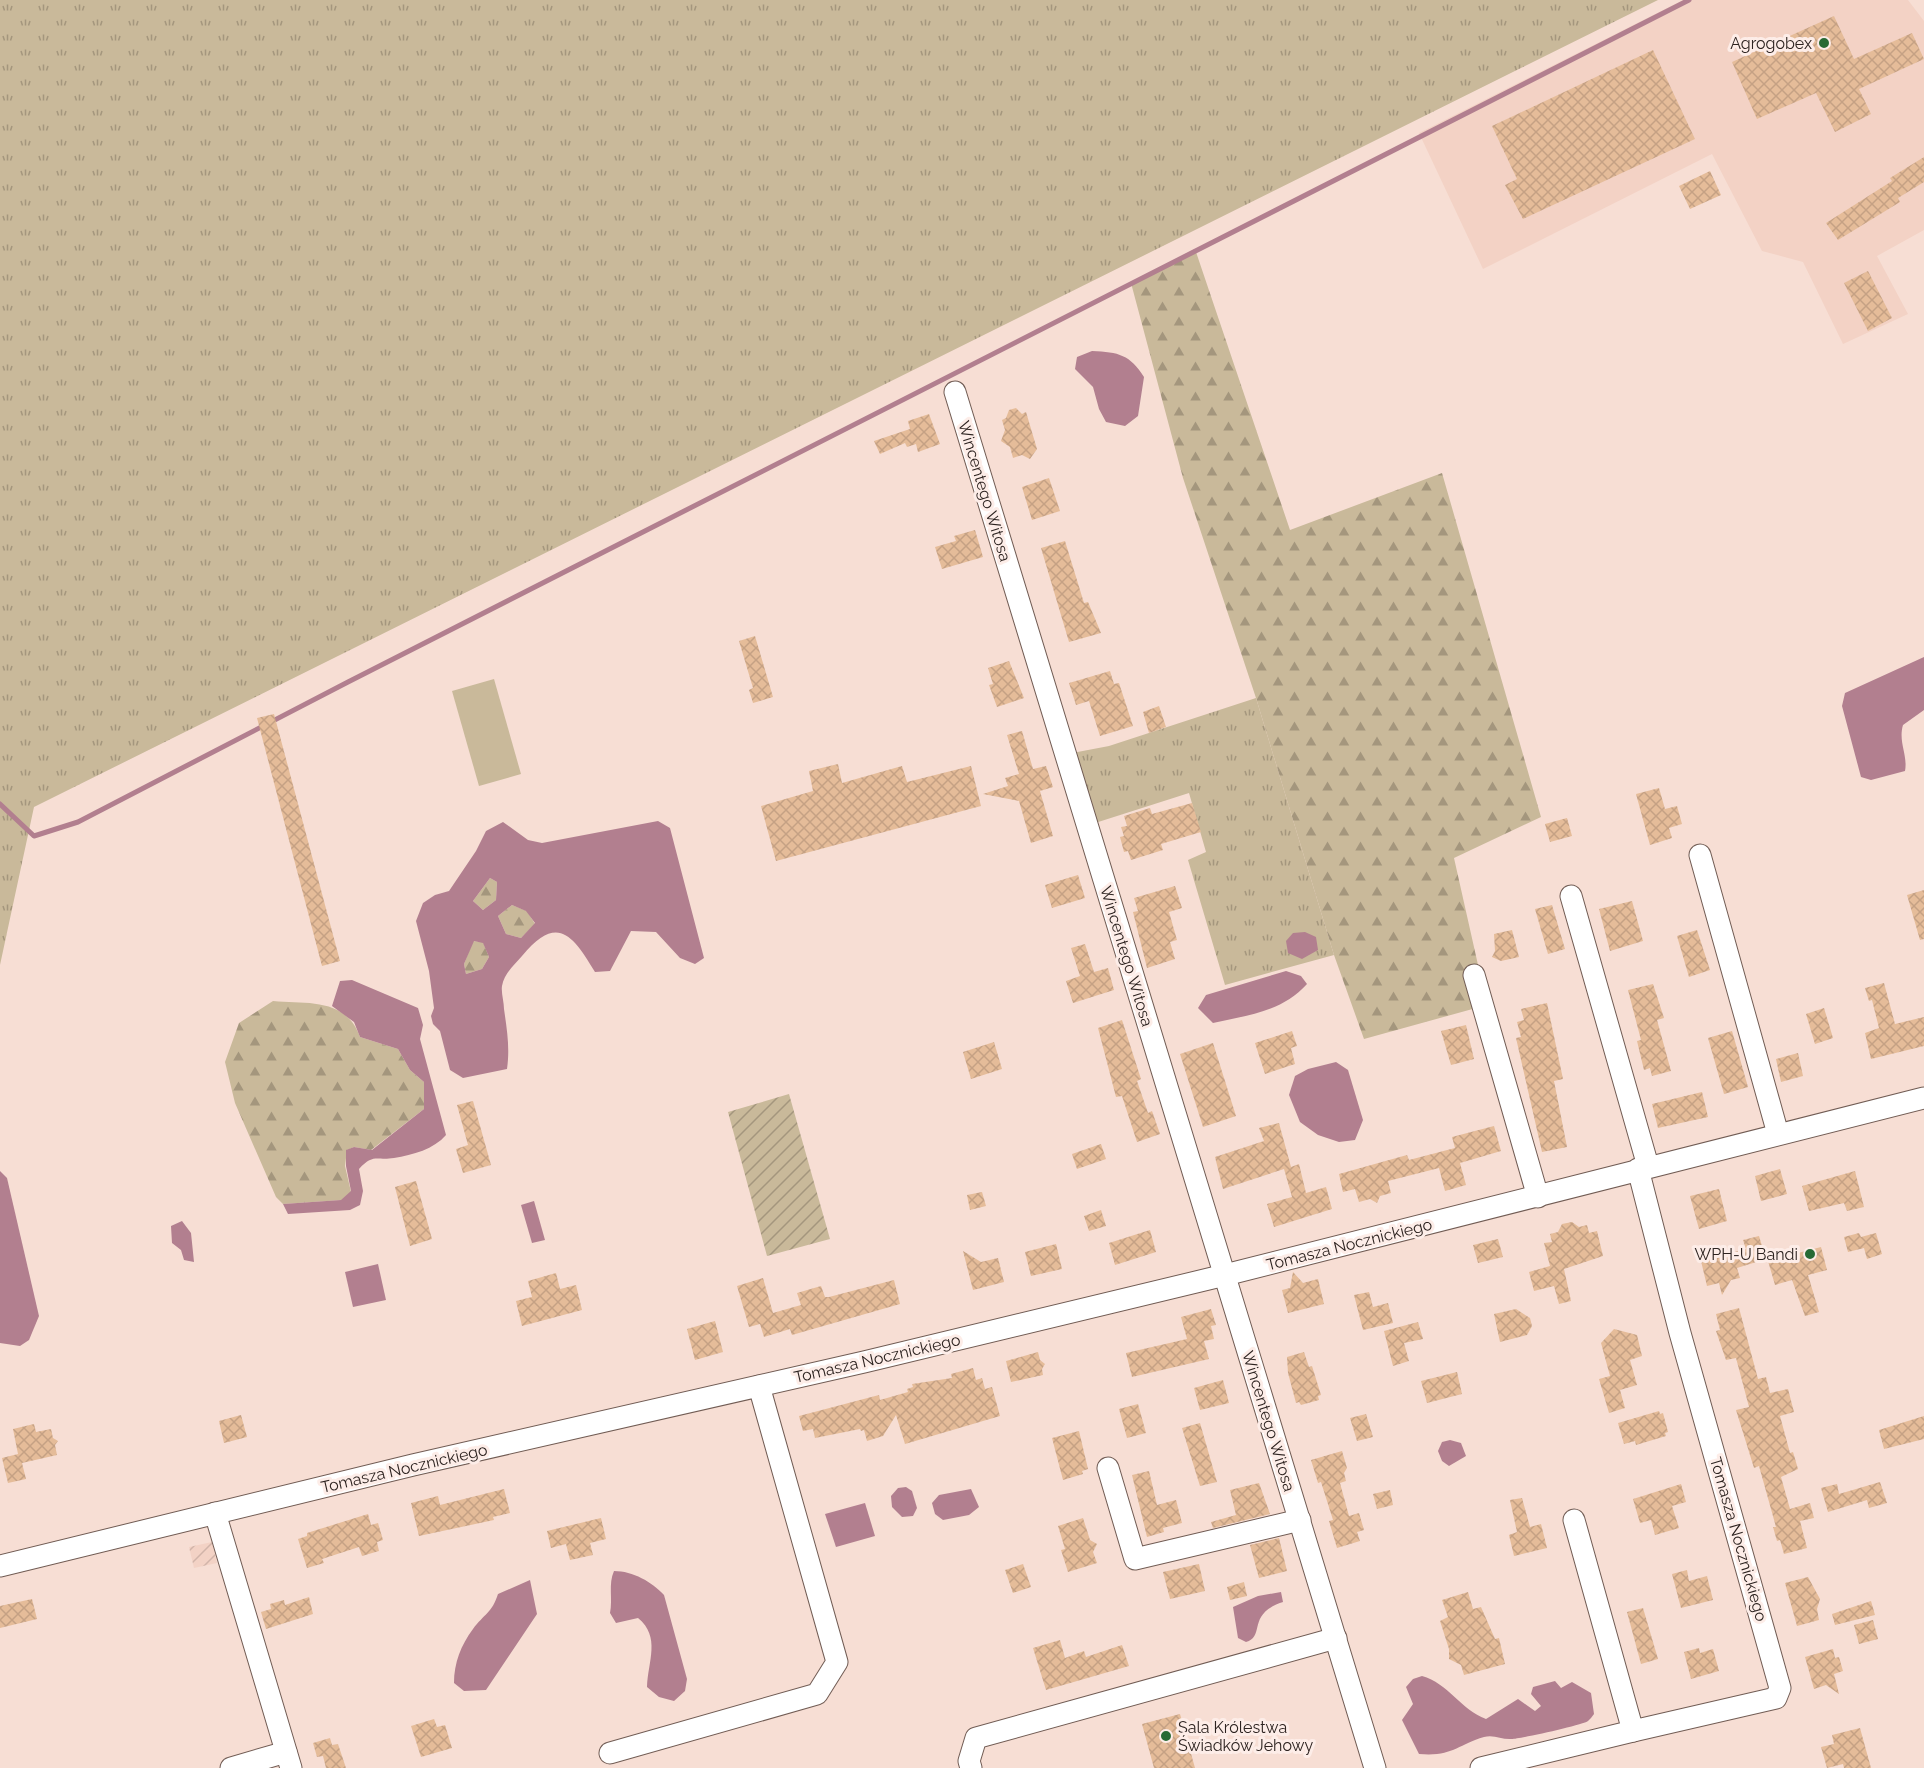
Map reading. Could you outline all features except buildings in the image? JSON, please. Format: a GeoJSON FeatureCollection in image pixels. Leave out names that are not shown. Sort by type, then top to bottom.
{"type":"FeatureCollection","features":[{"type":"Feature","properties":{"kind":"street","name":"Wincentego Witosa"},"geometry":{"type":"LineString","coordinates":[[955,392],[1375,1768]]}},
{"type":"Feature","properties":{"kind":"street"},"geometry":{"type":"LineString","coordinates":[[1700,855],[1778,1134]]}},
{"type":"Feature","properties":{"kind":"street","name":"Tomasza Nocznickiego"},"geometry":{"type":"LineString","coordinates":[[1481,1768],[1776,1698],[1780,1688],[1680,1333],[1643,1168],[1571,896]]}},
{"type":"Feature","properties":{"kind":"street"},"geometry":{"type":"LineString","coordinates":[[1474,975],[1538,1197]]}},
{"type":"Feature","properties":{"kind":"street","name":"Tomasza Nocznickiego"},"geometry":{"type":"LineString","coordinates":[[0,1566],[215,1513],[1225,1275],[1924,1098]]}},
{"type":"Feature","properties":{"kind":"street"},"geometry":{"type":"LineString","coordinates":[[610,1753],[817,1694],[837,1662],[759,1386]]}},
{"type":"Feature","properties":{"kind":"street"},"geometry":{"type":"LineString","coordinates":[[1108,1468],[1135,1559],[1300,1520]]}},
{"type":"Feature","properties":{"kind":"street"},"geometry":{"type":"LineString","coordinates":[[215,1513],[288,1760],[231,1768]]}},
{"type":"Feature","properties":{"kind":"street"},"geometry":{"type":"LineString","coordinates":[[1574,1520],[1633,1731]]}},
{"type":"Feature","properties":{"kind":"street"},"geometry":{"type":"LineString","coordinates":[[971,1768],[969,1761],[976,1738],[1335,1638]]}},
{"type":"Feature","properties":{"kind":"shaded area"},"geometry":{"type":"Polygon","coordinates":[[[1683,0],[1908,0],[1924,21],[1924,230],[1877,256],[1908,314],[1843,344],[1803,262],[1762,251],[1712,154],[1483,269],[1419,133],[1683,0]]]}},
{"type":"Feature","properties":{"kind":"shaded area"},"geometry":{"type":"Polygon","coordinates":[[[1092,351],[1110,352],[1129,359],[1144,377],[1138,416],[1125,426],[1106,422],[1099,409],[1093,387],[1075,369],[1077,357],[1092,351]]]}},
{"type":"Feature","properties":{"kind":"shaded area"},"geometry":{"type":"Polygon","coordinates":[[[1924,657],[1924,710],[1903,725],[1902,731],[1905,771],[1871,780],[1861,777],[1842,706],[1845,693],[1924,657]]]}},
{"type":"Feature","properties":{"kind":"shaded area"},"geometry":{"type":"Polygon","coordinates":[[[658,821],[670,828],[704,958],[695,964],[680,958],[656,932],[631,931],[610,971],[595,972],[571,939],[563,934],[545,935],[534,943],[516,963],[503,982],[508,1046],[507,1069],[463,1078],[450,1070],[440,1031],[433,1024],[431,1016],[434,1008],[429,971],[416,921],[423,903],[435,895],[449,891],[476,851],[486,831],[503,822],[528,840],[542,843],[658,821]],[[490,878],[473,901],[483,910],[496,900],[497,882],[490,878]],[[512,905],[498,916],[506,934],[521,938],[535,923],[526,911],[512,905]],[[474,941],[464,964],[466,974],[482,969],[489,957],[483,943],[474,941]]]}},
{"type":"Feature","properties":{"kind":"shaded area"},"geometry":{"type":"Polygon","coordinates":[[[1305,932],[1316,937],[1318,950],[1302,959],[1288,953],[1286,941],[1293,933],[1305,932]]]}},
{"type":"Feature","properties":{"kind":"shaded area"},"geometry":{"type":"Polygon","coordinates":[[[1286,971],[1301,976],[1307,984],[1276,1007],[1252,1015],[1213,1023],[1198,1008],[1206,995],[1286,971]]]}},
{"type":"Feature","properties":{"kind":"shaded area"},"geometry":{"type":"Polygon","coordinates":[[[352,980],[418,1008],[423,1025],[420,1039],[446,1135],[423,1151],[388,1159],[372,1159],[364,1164],[359,1169],[363,1191],[360,1205],[350,1210],[288,1214],[283,1204],[341,1200],[351,1191],[346,1166],[346,1150],[354,1147],[372,1150],[424,1109],[424,1082],[410,1070],[398,1049],[360,1037],[354,1022],[332,1006],[340,981],[352,980]]]}},
{"type":"Feature","properties":{"kind":"shaded area"},"geometry":{"type":"Polygon","coordinates":[[[1336,1062],[1348,1070],[1363,1120],[1355,1140],[1339,1142],[1318,1135],[1300,1122],[1289,1095],[1295,1076],[1308,1069],[1336,1062]]]}},
{"type":"Feature","properties":{"kind":"shaded area"},"geometry":{"type":"Polygon","coordinates":[[[0,1171],[7,1178],[39,1316],[29,1340],[20,1346],[0,1343],[0,1171]]]}},
{"type":"Feature","properties":{"kind":"shaded area"},"geometry":{"type":"Polygon","coordinates":[[[534,1201],[545,1240],[532,1243],[521,1205],[534,1201]]]}},
{"type":"Feature","properties":{"kind":"shaded area"},"geometry":{"type":"Polygon","coordinates":[[[182,1221],[191,1233],[194,1262],[184,1260],[181,1250],[172,1243],[171,1226],[182,1221]]]}},
{"type":"Feature","properties":{"kind":"shaded area"},"geometry":{"type":"Polygon","coordinates":[[[378,1264],[386,1300],[353,1307],[345,1272],[378,1264]]]}},
{"type":"Feature","properties":{"kind":"shaded area"},"geometry":{"type":"Polygon","coordinates":[[[1450,1440],[1461,1443],[1466,1456],[1449,1466],[1442,1461],[1438,1451],[1442,1442],[1450,1440]]]}},
{"type":"Feature","properties":{"kind":"shaded area"},"geometry":{"type":"Polygon","coordinates":[[[906,1487],[912,1491],[917,1508],[913,1516],[902,1517],[892,1507],[891,1496],[898,1488],[906,1487]]]}},
{"type":"Feature","properties":{"kind":"shaded area"},"geometry":{"type":"Polygon","coordinates":[[[971,1489],[979,1507],[969,1515],[943,1520],[935,1514],[932,1503],[939,1495],[971,1489]]]}},
{"type":"Feature","properties":{"kind":"shaded area"},"geometry":{"type":"Polygon","coordinates":[[[865,1503],[875,1536],[836,1547],[825,1514],[865,1503]]]}},
{"type":"Feature","properties":{"kind":"shaded area"},"geometry":{"type":"Polygon","coordinates":[[[212,1542],[217,1563],[194,1568],[189,1547],[212,1542]]]}},
{"type":"Feature","properties":{"kind":"shaded area"},"geometry":{"type":"Polygon","coordinates":[[[614,1571],[642,1578],[664,1595],[687,1679],[685,1691],[674,1701],[659,1697],[647,1687],[652,1650],[645,1625],[638,1618],[616,1623],[610,1613],[611,1581],[614,1571]]]}},
{"type":"Feature","properties":{"kind":"shaded area"},"geometry":{"type":"Polygon","coordinates":[[[530,1580],[537,1614],[486,1690],[464,1691],[454,1683],[454,1676],[459,1654],[465,1641],[490,1609],[498,1594],[530,1580]]]}},
{"type":"Feature","properties":{"kind":"shaded area"},"geometry":{"type":"Polygon","coordinates":[[[1281,1592],[1283,1602],[1264,1612],[1252,1639],[1246,1642],[1238,1638],[1233,1607],[1258,1596],[1281,1592]]]}},
{"type":"Feature","properties":{"kind":"shaded area"},"geometry":{"type":"Polygon","coordinates":[[[1422,1676],[1439,1684],[1477,1715],[1486,1719],[1518,1699],[1535,1711],[1541,1706],[1531,1694],[1533,1687],[1555,1681],[1561,1688],[1572,1682],[1591,1693],[1594,1714],[1584,1723],[1551,1732],[1512,1739],[1488,1736],[1447,1752],[1419,1754],[1402,1720],[1413,1704],[1406,1687],[1413,1679],[1422,1676]]]}},
{"type":"Feature","properties":{"kind":"green space"},"geometry":{"type":"Polygon","coordinates":[[[0,0],[1658,0],[34,807],[0,965],[0,0]]]}},
{"type":"Feature","properties":{"kind":"green space"},"geometry":{"type":"Polygon","coordinates":[[[1195,249],[1290,530],[1442,473],[1541,817],[1454,858],[1487,1005],[1364,1039],[1334,955],[1256,698],[1183,478],[1131,283],[1195,249]]]}},
{"type":"Feature","properties":{"kind":"green space"},"geometry":{"type":"Polygon","coordinates":[[[494,679],[521,774],[479,786],[452,691],[494,679]]]}},
{"type":"Feature","properties":{"kind":"green space"},"geometry":{"type":"Polygon","coordinates":[[[1256,698],[1334,955],[1225,985],[1188,860],[1206,852],[1189,793],[1092,824],[1067,754],[1109,746],[1256,698]]]}},
{"type":"Feature","properties":{"kind":"green space"},"geometry":{"type":"Polygon","coordinates":[[[490,878],[497,882],[496,900],[483,910],[473,901],[490,878]]]}},
{"type":"Feature","properties":{"kind":"green space"},"geometry":{"type":"Polygon","coordinates":[[[512,905],[527,911],[535,924],[521,938],[506,934],[498,916],[512,905]]]}},
{"type":"Feature","properties":{"kind":"green space"},"geometry":{"type":"Polygon","coordinates":[[[473,941],[483,942],[489,957],[482,969],[466,974],[464,964],[473,941]]]}},
{"type":"Feature","properties":{"kind":"green space"},"geometry":{"type":"Polygon","coordinates":[[[273,1001],[313,1003],[336,1009],[354,1024],[360,1037],[398,1049],[410,1070],[424,1082],[424,1109],[371,1150],[354,1147],[347,1150],[345,1166],[351,1192],[342,1200],[283,1204],[276,1197],[235,1103],[225,1062],[239,1023],[273,1001]]]}},
{"type":"Feature","properties":{"kind":"green space"},"geometry":{"type":"Polygon","coordinates":[[[789,1094],[830,1239],[767,1256],[728,1112],[789,1094]]]}},
{"type":"Feature","properties":{"kind":"waterway"},"geometry":{"type":"LineString","coordinates":[[0,804],[34,836],[78,822],[348,682],[1689,0]]}},
{"type":"Feature","properties":{"kind":"place","name":"Agrogobex"},"geometry":{"type":"Point","coordinates":[1824,43]}},
{"type":"Feature","properties":{"kind":"place","name":"WPH-U Bandi"},"geometry":{"type":"Point","coordinates":[1810,1254]}},
{"type":"Feature","properties":{"kind":"place","name":"Sala Królestwa Świadków Jehowy"},"geometry":{"type":"Point","coordinates":[1166,1736]}}]}
